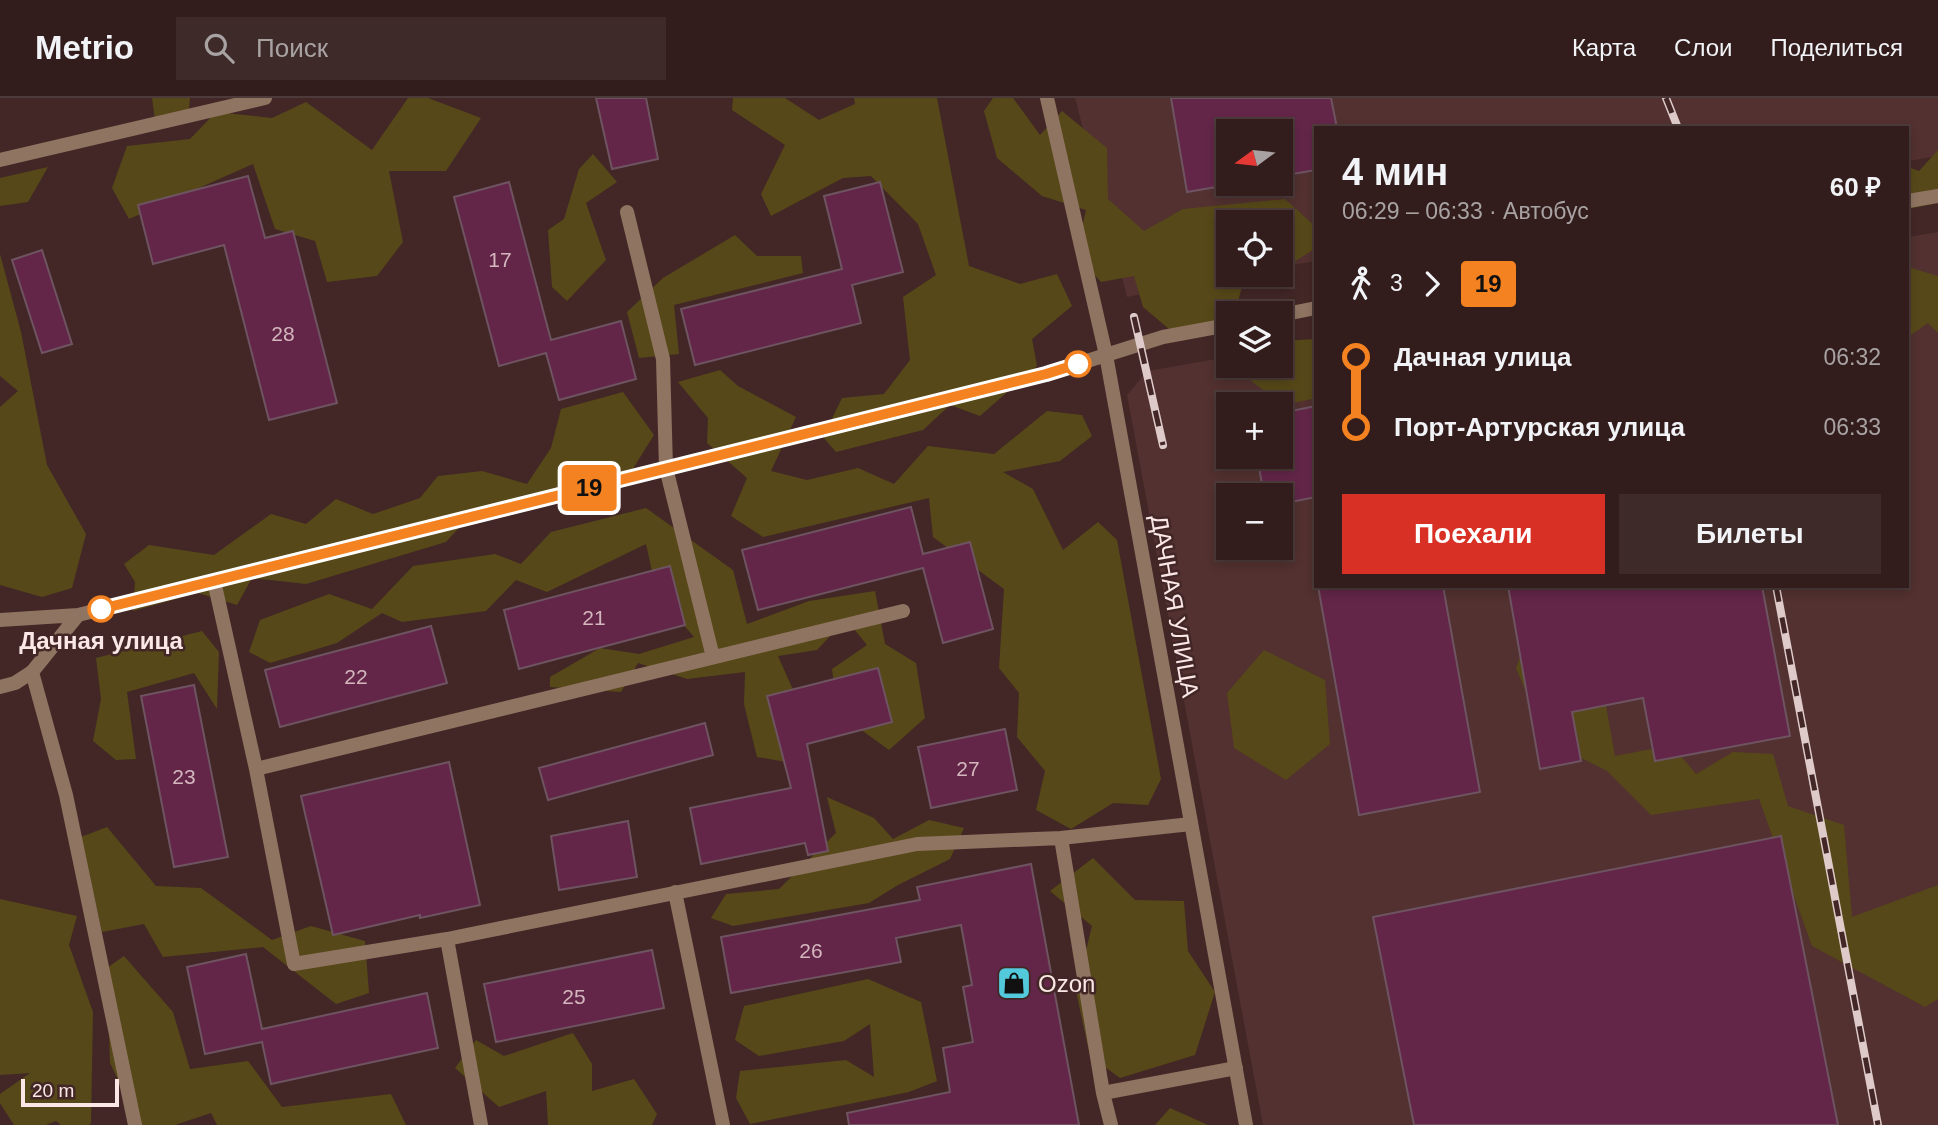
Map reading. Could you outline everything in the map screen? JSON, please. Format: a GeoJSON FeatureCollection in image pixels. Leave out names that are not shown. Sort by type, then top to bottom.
{"type":"FeatureCollection","features":[{"type":"Feature","properties":{"kind":"street"},"geometry":{"type":"LineString","coordinates":[[0,160],[265,98]]}},
{"type":"Feature","properties":{"kind":"street","name":"ДАЧНАЯ УЛИЦА"},"geometry":{"type":"LineString","coordinates":[[1047,98],[1106,355],[1246,1125]]}},
{"type":"Feature","properties":{"kind":"street"},"geometry":{"type":"LineString","coordinates":[[1909,201],[1938,196]]}},
{"type":"Feature","properties":{"kind":"street"},"geometry":{"type":"LineString","coordinates":[[627,212],[663,359],[666,468],[713,657]]}},
{"type":"Feature","properties":{"kind":"street"},"geometry":{"type":"LineString","coordinates":[[1293,313],[1314,308]]}},
{"type":"Feature","properties":{"kind":"street"},"geometry":{"type":"LineString","coordinates":[[0,620],[78,615],[1046,374],[1163,337],[1216,326]]}},
{"type":"Feature","properties":{"kind":"street"},"geometry":{"type":"LineString","coordinates":[[214,581],[256,769],[294,964],[447,939],[917,844],[1061,838],[1191,824]]}},
{"type":"Feature","properties":{"kind":"street"},"geometry":{"type":"LineString","coordinates":[[256,769],[903,611]]}},
{"type":"Feature","properties":{"kind":"street"},"geometry":{"type":"LineString","coordinates":[[0,687],[15,683],[32,672],[78,615]]}},
{"type":"Feature","properties":{"kind":"street"},"geometry":{"type":"LineString","coordinates":[[32,672],[66,795],[135,1125]]}},
{"type":"Feature","properties":{"kind":"street"},"geometry":{"type":"LineString","coordinates":[[1061,838],[1103,1093],[1111,1125]]}},
{"type":"Feature","properties":{"kind":"street"},"geometry":{"type":"LineString","coordinates":[[675,892],[723,1125]]}},
{"type":"Feature","properties":{"kind":"street"},"geometry":{"type":"LineString","coordinates":[[447,939],[481,1125]]}},
{"type":"Feature","properties":{"kind":"street"},"geometry":{"type":"LineString","coordinates":[[1103,1093],[1236,1068]]}},
{"type":"Feature","properties":{"kind":"shaded area"},"geometry":{"type":"Polygon","coordinates":[[[152,98],[190,98],[189,109],[155,120],[152,98]]]}},
{"type":"Feature","properties":{"kind":"shaded area"},"geometry":{"type":"Polygon","coordinates":[[[408,98],[428,98],[481,118],[446,171],[389,171],[403,242],[377,276],[327,282],[315,241],[275,229],[253,164],[129,219],[112,188],[127,146],[190,139],[216,112],[272,118],[306,102],[372,150],[408,98]]]}},
{"type":"Feature","properties":{"kind":"shaded area"},"geometry":{"type":"Polygon","coordinates":[[[733,98],[785,98],[819,120],[855,104],[854,98],[937,98],[969,266],[1020,284],[1057,274],[1072,306],[1032,339],[1037,366],[980,416],[950,405],[923,430],[836,452],[823,437],[842,398],[884,394],[910,360],[903,297],[936,275],[918,224],[871,176],[843,178],[771,216],[761,194],[785,145],[732,110],[733,98]]]}},
{"type":"Feature","properties":{"kind":"shaded area"},"geometry":{"type":"Polygon","coordinates":[[[993,98],[1013,98],[1040,135],[1062,111],[1107,148],[1108,199],[1144,231],[1183,209],[1285,199],[1314,225],[1314,249],[1293,262],[1293,210],[1216,210],[1216,287],[1242,287],[1238,301],[1216,301],[1216,331],[1182,340],[1143,307],[1134,276],[1101,282],[1076,254],[1086,210],[1042,196],[997,158],[984,111],[993,98]]]}},
{"type":"Feature","properties":{"kind":"shaded area"},"geometry":{"type":"Polygon","coordinates":[[[1075,98],[1938,98],[1938,156],[1909,161],[1909,126],[1314,126],[1314,261],[1293,265],[1293,210],[1216,210],[1216,280],[1127,297],[1075,98]]]}},
{"type":"Feature","properties":{"kind":"shaded area"},"geometry":{"type":"Polygon","coordinates":[[[1938,150],[1938,203],[1909,209],[1909,167],[1919,171],[1938,150]]]}},
{"type":"Feature","properties":{"kind":"shaded area"},"geometry":{"type":"Polygon","coordinates":[[[593,154],[617,182],[586,203],[606,260],[567,301],[552,287],[548,230],[564,219],[579,169],[593,154]]]}},
{"type":"Feature","properties":{"kind":"shaded area"},"geometry":{"type":"Polygon","coordinates":[[[48,167],[28,202],[0,206],[0,178],[48,167]]]}},
{"type":"Feature","properties":{"kind":"shaded area"},"geometry":{"type":"Polygon","coordinates":[[[1938,232],[1938,1125],[1263,1125],[1127,395],[1147,371],[1216,359],[1216,378],[1293,378],[1293,357],[1314,342],[1314,588],[1909,588],[1909,237],[1938,232]]]}},
{"type":"Feature","properties":{"kind":"shaded area"},"geometry":{"type":"Polygon","coordinates":[[[735,235],[757,256],[801,256],[803,273],[674,305],[679,354],[639,358],[627,312],[663,278],[735,235]]]}},
{"type":"Feature","properties":{"kind":"shaded area"},"geometry":{"type":"Polygon","coordinates":[[[0,254],[21,332],[47,465],[86,534],[72,588],[42,597],[0,585],[0,407],[18,391],[0,376],[0,254]]]}},
{"type":"Feature","properties":{"kind":"shaded area"},"geometry":{"type":"Polygon","coordinates":[[[1909,267],[1938,276],[1938,333],[1928,323],[1909,336],[1909,267]]]}},
{"type":"Feature","properties":{"kind":"shaded area"},"geometry":{"type":"Polygon","coordinates":[[[1314,339],[1314,398],[1293,403],[1293,392],[1266,392],[1251,381],[1253,378],[1293,378],[1293,340],[1314,339]]]}},
{"type":"Feature","properties":{"kind":"shaded area"},"geometry":{"type":"Polygon","coordinates":[[[720,370],[738,386],[796,417],[771,471],[807,480],[858,468],[894,484],[928,446],[994,454],[1047,411],[1082,415],[1092,436],[1060,461],[1003,472],[1033,489],[1063,550],[1098,522],[1117,540],[1161,779],[1148,805],[1113,803],[1071,829],[1036,810],[1045,771],[1017,737],[1019,693],[999,668],[1004,589],[933,537],[929,498],[763,537],[731,516],[747,478],[707,443],[708,418],[678,382],[720,370]]]}},
{"type":"Feature","properties":{"kind":"shaded area"},"geometry":{"type":"Polygon","coordinates":[[[623,392],[654,435],[624,483],[566,483],[533,510],[476,509],[446,542],[306,584],[252,578],[237,605],[198,593],[133,611],[135,582],[124,564],[149,545],[214,555],[271,514],[306,524],[336,499],[373,514],[420,498],[438,476],[482,471],[527,484],[551,448],[561,409],[623,392]]]}},
{"type":"Feature","properties":{"kind":"shaded area"},"geometry":{"type":"Polygon","coordinates":[[[646,508],[733,570],[747,624],[809,601],[875,591],[885,644],[916,663],[925,718],[889,750],[838,713],[832,669],[867,645],[846,619],[817,650],[778,656],[810,728],[798,764],[757,757],[744,704],[745,672],[687,679],[638,663],[621,692],[550,687],[550,677],[600,648],[639,654],[694,637],[657,594],[646,544],[547,592],[516,580],[486,611],[402,622],[382,613],[337,643],[270,663],[249,652],[260,620],[329,594],[372,609],[413,566],[495,554],[521,564],[551,532],[646,508]]]}},
{"type":"Feature","properties":{"kind":"shaded area"},"geometry":{"type":"Polygon","coordinates":[[[1534,620],[1595,644],[1615,756],[1672,745],[1696,774],[1733,752],[1773,754],[1788,806],[1844,825],[1852,917],[1938,885],[1938,999],[1925,1007],[1812,946],[1759,799],[1651,815],[1607,771],[1546,740],[1516,668],[1534,620]]]}},
{"type":"Feature","properties":{"kind":"shaded area"},"geometry":{"type":"Polygon","coordinates":[[[202,631],[219,652],[217,709],[194,673],[127,692],[136,759],[116,760],[93,741],[101,699],[96,658],[202,631]]]}},
{"type":"Feature","properties":{"kind":"shaded area"},"geometry":{"type":"Polygon","coordinates":[[[1264,650],[1325,680],[1330,744],[1286,780],[1234,748],[1227,693],[1264,650]]]}},
{"type":"Feature","properties":{"kind":"shaded area"},"geometry":{"type":"Polygon","coordinates":[[[827,797],[874,818],[893,839],[929,820],[964,828],[950,859],[869,903],[733,926],[711,918],[726,894],[779,889],[836,833],[827,797]]]}},
{"type":"Feature","properties":{"kind":"shaded area"},"geometry":{"type":"Polygon","coordinates":[[[107,827],[156,886],[201,888],[272,940],[311,926],[365,941],[369,993],[336,1004],[263,947],[163,957],[144,924],[102,932],[81,837],[107,827]]]}},
{"type":"Feature","properties":{"kind":"shaded area"},"geometry":{"type":"Polygon","coordinates":[[[1093,858],[1135,900],[1184,901],[1188,951],[1215,992],[1195,1055],[1120,1078],[1090,1056],[1076,991],[1092,926],[1050,891],[1093,858]]]}},
{"type":"Feature","properties":{"kind":"shaded area"},"geometry":{"type":"Polygon","coordinates":[[[0,899],[77,916],[69,945],[93,1012],[89,1125],[61,1125],[56,1121],[46,1125],[14,1125],[0,1103],[0,1094],[30,1073],[0,1075],[0,899]]]}},
{"type":"Feature","properties":{"kind":"shaded area"},"geometry":{"type":"Polygon","coordinates":[[[124,956],[173,1012],[190,1069],[248,1061],[282,1107],[391,1094],[406,1125],[217,1125],[211,1113],[175,1125],[140,1125],[110,1063],[107,968],[124,956]]]}},
{"type":"Feature","properties":{"kind":"shaded area"},"geometry":{"type":"Polygon","coordinates":[[[868,979],[921,1002],[937,1081],[909,1092],[750,1124],[736,1098],[740,1071],[846,1060],[874,1077],[870,1024],[844,1041],[759,1056],[735,1040],[744,1006],[868,979]]]}},
{"type":"Feature","properties":{"kind":"shaded area"},"geometry":{"type":"Polygon","coordinates":[[[573,1033],[592,1064],[592,1091],[634,1079],[657,1114],[652,1125],[548,1125],[546,1091],[499,1107],[455,1068],[476,1040],[504,1056],[573,1033]]]}},
{"type":"Feature","properties":{"kind":"shaded area"},"geometry":{"type":"Polygon","coordinates":[[[1170,1108],[1208,1125],[1155,1125],[1170,1108]]]}},
{"type":"Feature","properties":{"kind":"building"},"geometry":{"type":"Polygon","coordinates":[[[596,98],[646,98],[658,159],[612,169],[596,98]]]}},
{"type":"Feature","properties":{"kind":"building"},"geometry":{"type":"Polygon","coordinates":[[[1171,98],[1331,98],[1337,126],[1314,126],[1314,170],[1293,174],[1293,119],[1216,119],[1216,187],[1187,192],[1171,98]]]}},
{"type":"Feature","properties":{"kind":"building"},"geometry":{"type":"Polygon","coordinates":[[[248,176],[265,238],[293,231],[337,403],[269,420],[224,245],[153,264],[138,205],[248,176]]]}},
{"type":"Feature","properties":{"kind":"building"},"geometry":{"type":"Polygon","coordinates":[[[509,182],[551,340],[621,321],[636,379],[559,400],[546,353],[499,366],[454,197],[509,182]]]}},
{"type":"Feature","properties":{"kind":"building"},"geometry":{"type":"Polygon","coordinates":[[[880,182],[903,272],[852,285],[861,323],[695,365],[681,309],[842,269],[824,196],[880,182]]]}},
{"type":"Feature","properties":{"kind":"building"},"geometry":{"type":"Polygon","coordinates":[[[42,250],[72,344],[42,353],[12,260],[42,250]]]}},
{"type":"Feature","properties":{"kind":"building"},"geometry":{"type":"Polygon","coordinates":[[[1314,406],[1314,497],[1293,502],[1293,483],[1262,483],[1259,469],[1293,469],[1293,411],[1314,406]]]}},
{"type":"Feature","properties":{"kind":"building"},"geometry":{"type":"Polygon","coordinates":[[[911,507],[923,554],[970,542],[993,629],[943,643],[923,568],[758,610],[742,550],[911,507]]]}},
{"type":"Feature","properties":{"kind":"building"},"geometry":{"type":"Polygon","coordinates":[[[670,566],[685,625],[519,669],[504,610],[670,566]]]}},
{"type":"Feature","properties":{"kind":"building"},"geometry":{"type":"Polygon","coordinates":[[[1318,588],[1443,588],[1480,792],[1359,815],[1318,588]]]}},
{"type":"Feature","properties":{"kind":"building"},"geometry":{"type":"Polygon","coordinates":[[[1508,588],[1762,588],[1790,736],[1655,761],[1643,698],[1572,712],[1581,761],[1540,769],[1508,588]]]}},
{"type":"Feature","properties":{"kind":"building"},"geometry":{"type":"Polygon","coordinates":[[[431,626],[447,683],[280,727],[265,670],[431,626]]]}},
{"type":"Feature","properties":{"kind":"building"},"geometry":{"type":"Polygon","coordinates":[[[878,668],[892,722],[807,744],[828,851],[808,855],[805,843],[701,864],[690,808],[791,788],[767,696],[878,668]]]}},
{"type":"Feature","properties":{"kind":"building"},"geometry":{"type":"Polygon","coordinates":[[[194,685],[228,857],[174,867],[141,696],[194,685]]]}},
{"type":"Feature","properties":{"kind":"building"},"geometry":{"type":"Polygon","coordinates":[[[705,723],[713,755],[548,800],[539,768],[705,723]]]}},
{"type":"Feature","properties":{"kind":"building"},"geometry":{"type":"Polygon","coordinates":[[[1005,729],[1017,790],[931,808],[918,747],[1005,729]]]}},
{"type":"Feature","properties":{"kind":"building"},"geometry":{"type":"Polygon","coordinates":[[[449,762],[480,905],[420,918],[420,915],[333,935],[301,796],[449,762]]]}},
{"type":"Feature","properties":{"kind":"building"},"geometry":{"type":"Polygon","coordinates":[[[628,821],[637,877],[559,890],[551,836],[628,821]]]}},
{"type":"Feature","properties":{"kind":"building"},"geometry":{"type":"Polygon","coordinates":[[[1781,836],[1838,1125],[1414,1125],[1373,917],[1781,836]]]}},
{"type":"Feature","properties":{"kind":"building"},"geometry":{"type":"Polygon","coordinates":[[[1031,864],[1079,1125],[849,1125],[847,1113],[950,1092],[943,1048],[973,1042],[963,987],[972,985],[961,925],[896,938],[901,962],[731,993],[721,937],[920,900],[917,887],[1031,864]]]}},
{"type":"Feature","properties":{"kind":"building"},"geometry":{"type":"Polygon","coordinates":[[[652,950],[664,1008],[496,1042],[484,984],[652,950]]]}},
{"type":"Feature","properties":{"kind":"building"},"geometry":{"type":"Polygon","coordinates":[[[246,954],[262,1029],[427,993],[438,1048],[271,1084],[262,1042],[205,1054],[187,967],[246,954]]]}},
{"type":"Feature","properties":{"kind":"railway"},"geometry":{"type":"LineString","coordinates":[[1666,98],[1677,126]]}},
{"type":"Feature","properties":{"kind":"railway"},"geometry":{"type":"LineString","coordinates":[[1134,317],[1163,445]]}},
{"type":"Feature","properties":{"kind":"railway"},"geometry":{"type":"LineString","coordinates":[[1776,588],[1878,1125]]}},
{"type":"Feature","properties":{"kind":"bus line","name":"19"},"geometry":{"type":"LineString","coordinates":[[101,609],[1078,364]]}},
{"type":"Feature","properties":{"kind":"place","name":"Дачная улица"},"geometry":{"type":"Point","coordinates":[101,609]}},
{"type":"Feature","properties":{"kind":"place","name":"Ozon"},"geometry":{"type":"Point","coordinates":[1014,983]}}]}
